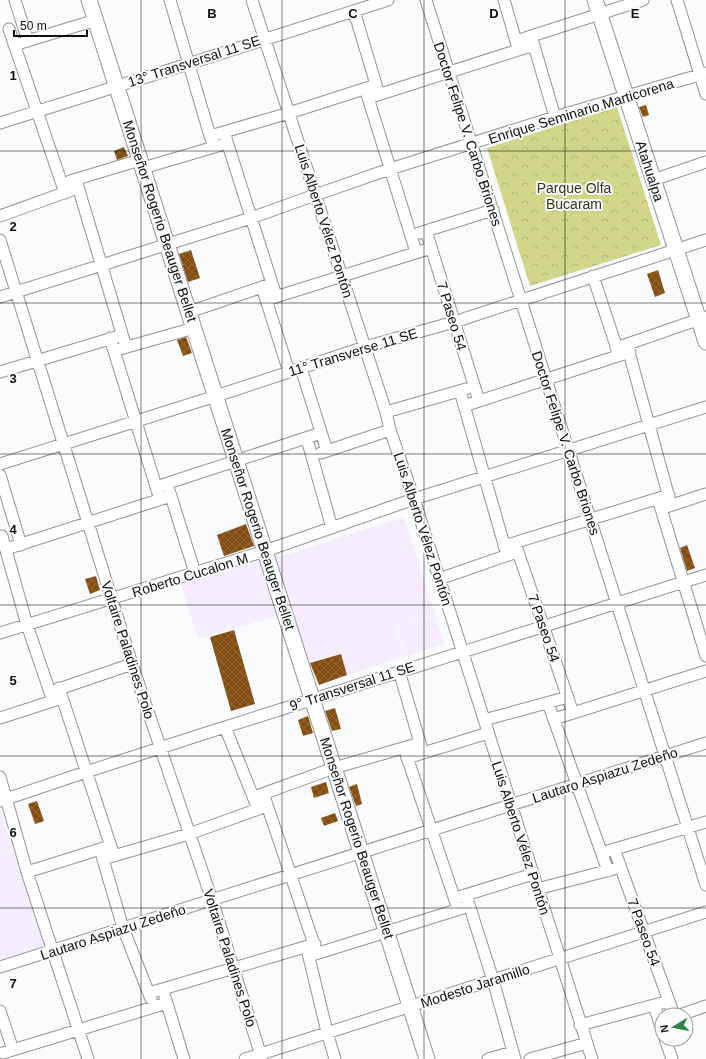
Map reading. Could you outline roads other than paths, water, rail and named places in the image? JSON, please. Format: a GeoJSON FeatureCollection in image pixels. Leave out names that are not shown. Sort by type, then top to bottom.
{"type":"FeatureCollection","features":[{"type":"Feature","properties":{"kind":"street"},"geometry":{"type":"LineString","coordinates":[[15,0],[28,40]]}},
{"type":"Feature","properties":{"kind":"street"},"geometry":{"type":"LineString","coordinates":[[170,0],[188,64],[213,142]]}},
{"type":"Feature","properties":{"kind":"street","name":"Luis Alberto Vélez Pontón"},"geometry":{"type":"LineString","coordinates":[[252,0],[386,412],[390,430],[414,499],[592,1059]]}},
{"type":"Feature","properties":{"kind":"street","name":"13° Transversal 11 SE"},"geometry":{"type":"LineString","coordinates":[[0,123],[388,0]]}},
{"type":"Feature","properties":{"kind":"street","name":"Doctor Felipe V. Carbo Briones"},"geometry":{"type":"LineString","coordinates":[[426,0],[706,885]]}},
{"type":"Feature","properties":{"kind":"street"},"geometry":{"type":"LineString","coordinates":[[504,0],[517,45]]}},
{"type":"Feature","properties":{"kind":"street","name":"Atahualpa"},"geometry":{"type":"LineString","coordinates":[[595,0],[675,249],[702,318],[706,342]]}},
{"type":"Feature","properties":{"kind":"street"},"geometry":{"type":"LineString","coordinates":[[213,142],[224,132],[289,113],[449,72],[600,14],[643,0]]}},
{"type":"Feature","properties":{"kind":"street"},"geometry":{"type":"LineString","coordinates":[[677,0],[703,74],[706,94]]}},
{"type":"Feature","properties":{"kind":"street","name":"Monseñor Rogerio Beauger Bellet"},"geometry":{"type":"LineString","coordinates":[[93,1],[96,20],[141,164],[266,551],[427,1059]]}},
{"type":"Feature","properties":{"kind":"street"},"geometry":{"type":"LineString","coordinates":[[354,11],[378,90]]}},
{"type":"Feature","properties":{"kind":"street"},"geometry":{"type":"LineString","coordinates":[[14,45],[96,20]]}},
{"type":"Feature","properties":{"kind":"street"},"geometry":{"type":"LineString","coordinates":[[23,24],[5,31],[14,45],[64,188]]}},
{"type":"Feature","properties":{"kind":"street"},"geometry":{"type":"LineString","coordinates":[[532,41],[555,117]]}},
{"type":"Feature","properties":{"kind":"street","name":"Enrique Seminario Marticorena"},"geometry":{"type":"LineString","coordinates":[[0,297],[251,218],[390,169],[555,117],[703,74]]}},
{"type":"Feature","properties":{"kind":"street"},"geometry":{"type":"LineString","coordinates":[[367,94],[416,252]]}},
{"type":"Feature","properties":{"kind":"street"},"geometry":{"type":"LineString","coordinates":[[224,132],[251,218],[289,372]]}},
{"type":"Feature","properties":{"kind":"street"},"geometry":{"type":"LineString","coordinates":[[0,216],[64,188],[213,142],[228,143]]}},
{"type":"Feature","properties":{"kind":"street"},"geometry":{"type":"LineString","coordinates":[[653,180],[706,162]]}},
{"type":"Feature","properties":{"kind":"street"},"geometry":{"type":"LineString","coordinates":[[77,184],[126,347]]}},
{"type":"Feature","properties":{"kind":"street"},"geometry":{"type":"LineString","coordinates":[[411,236],[492,210]]}},
{"type":"Feature","properties":{"kind":"street","name":"7 Paseo 54"},"geometry":{"type":"LineString","coordinates":[[426,231],[479,401]]}},
{"type":"Feature","properties":{"kind":"street","name":"Voltaire Paladines Polo"},"geometry":{"type":"LineString","coordinates":[[0,240],[132,664],[212,900],[261,1057]]}},
{"type":"Feature","properties":{"kind":"street","name":"11° Transverse 11 SE"},"geometry":{"type":"LineString","coordinates":[[0,464],[365,347],[454,322],[706,240]]}},
{"type":"Feature","properties":{"kind":"street"},"geometry":{"type":"LineString","coordinates":[[271,298],[431,248]]}},
{"type":"Feature","properties":{"kind":"street"},"geometry":{"type":"LineString","coordinates":[[593,276],[623,350],[650,425],[665,502],[684,582],[706,655]]}},
{"type":"Feature","properties":{"kind":"street"},"geometry":{"type":"LineString","coordinates":[[189,312],[267,286]]}},
{"type":"Feature","properties":{"kind":"street"},"geometry":{"type":"LineString","coordinates":[[464,406],[546,379],[702,318]]}},
{"type":"Feature","properties":{"kind":"street"},"geometry":{"type":"LineString","coordinates":[[114,351],[194,328]]}},
{"type":"Feature","properties":{"kind":"street"},"geometry":{"type":"LineString","coordinates":[[0,372],[122,335]]}},
{"type":"Feature","properties":{"kind":"street"},"geometry":{"type":"LineString","coordinates":[[110,338],[160,500]]}},
{"type":"Feature","properties":{"kind":"street"},"geometry":{"type":"LineString","coordinates":[[301,368],[327,451]]}},
{"type":"Feature","properties":{"kind":"street"},"geometry":{"type":"LineString","coordinates":[[386,412],[475,387]]}},
{"type":"Feature","properties":{"kind":"street","name":"7 Paseo 54"},"geometry":{"type":"LineString","coordinates":[[460,391],[484,477],[511,549],[544,626],[573,713]]}},
{"type":"Feature","properties":{"kind":"street"},"geometry":{"type":"LineString","coordinates":[[266,551],[414,499],[706,407]]}},
{"type":"Feature","properties":{"kind":"street"},"geometry":{"type":"LineString","coordinates":[[311,457],[390,430]]}},
{"type":"Feature","properties":{"kind":"street"},"geometry":{"type":"LineString","coordinates":[[156,487],[307,439],[321,433]]}},
{"type":"Feature","properties":{"kind":"street"},"geometry":{"type":"LineString","coordinates":[[307,439],[332,528]]}},
{"type":"Feature","properties":{"kind":"street"},"geometry":{"type":"LineString","coordinates":[[0,475],[21,544]]}},
{"type":"Feature","properties":{"kind":"street"},"geometry":{"type":"LineString","coordinates":[[167,483],[195,573]]}},
{"type":"Feature","properties":{"kind":"street"},"geometry":{"type":"LineString","coordinates":[[439,579],[511,549],[590,519],[706,494]]}},
{"type":"Feature","properties":{"kind":"street"},"geometry":{"type":"LineString","coordinates":[[6,549],[171,496]]}},
{"type":"Feature","properties":{"kind":"street"},"geometry":{"type":"LineString","coordinates":[[17,531],[1,536],[27,625],[86,772],[107,852],[123,928],[154,1007]]}},
{"type":"Feature","properties":{"kind":"street","name":"Roberto Cucalon M"},"geometry":{"type":"LineString","coordinates":[[0,633],[266,551]]}},
{"type":"Feature","properties":{"kind":"street","name":"9° Transversal 11 SE"},"geometry":{"type":"LineString","coordinates":[[3,800],[399,671],[706,575]]}},
{"type":"Feature","properties":{"kind":"street"},"geometry":{"type":"LineString","coordinates":[[0,718],[132,664]]}},
{"type":"Feature","properties":{"kind":"street"},"geometry":{"type":"LineString","coordinates":[[399,671],[422,748]]}},
{"type":"Feature","properties":{"kind":"street"},"geometry":{"type":"LineString","coordinates":[[554,719],[706,671]]}},
{"type":"Feature","properties":{"kind":"street"},"geometry":{"type":"LineString","coordinates":[[484,720],[568,697]]}},
{"type":"Feature","properties":{"kind":"street"},"geometry":{"type":"LineString","coordinates":[[548,703],[608,871]]}},
{"type":"Feature","properties":{"kind":"street"},"geometry":{"type":"LineString","coordinates":[[226,727],[259,795],[262,807],[291,876],[312,950],[327,1032],[335,1059]]}},
{"type":"Feature","properties":{"kind":"street"},"geometry":{"type":"LineString","coordinates":[[259,795],[334,768],[406,753],[488,733]]}},
{"type":"Feature","properties":{"kind":"street","name":"Lautaro Aspiazu Zedeño"},"geometry":{"type":"LineString","coordinates":[[0,967],[291,876],[706,743]]}},
{"type":"Feature","properties":{"kind":"street"},"geometry":{"type":"LineString","coordinates":[[406,753],[456,904]]}},
{"type":"Feature","properties":{"kind":"street"},"geometry":{"type":"LineString","coordinates":[[0,777],[3,800],[88,1059]]}},
{"type":"Feature","properties":{"kind":"street"},"geometry":{"type":"LineString","coordinates":[[27,872],[107,852],[189,834],[262,807]]}},
{"type":"Feature","properties":{"kind":"street"},"geometry":{"type":"LineString","coordinates":[[601,852],[706,822]]}},
{"type":"Feature","properties":{"kind":"street","name":"7 Paseo 54"},"geometry":{"type":"LineString","coordinates":[[614,849],[671,1007]]}},
{"type":"Feature","properties":{"kind":"street"},"geometry":{"type":"LineString","coordinates":[[538,889],[621,868]]}},
{"type":"Feature","properties":{"kind":"street"},"geometry":{"type":"LineString","coordinates":[[148,993],[233,968],[386,932],[533,874]]}},
{"type":"Feature","properties":{"kind":"street"},"geometry":{"type":"LineString","coordinates":[[468,900],[493,980],[508,1056],[488,1059]]}},
{"type":"Feature","properties":{"kind":"street","name":"Modesto Jaramillo"},"geometry":{"type":"LineString","coordinates":[[245,1059],[261,1057],[327,1032],[706,912]]}},
{"type":"Feature","properties":{"kind":"street"},"geometry":{"type":"LineString","coordinates":[[163,989],[184,1059]]}},
{"type":"Feature","properties":{"kind":"street"},"geometry":{"type":"LineString","coordinates":[[580,1025],[669,1001]]}},
{"type":"Feature","properties":{"kind":"street"},"geometry":{"type":"LineString","coordinates":[[0,1011],[5,1048],[78,1030],[167,1003]]}},
{"type":"Feature","properties":{"kind":"street"},"geometry":{"type":"LineString","coordinates":[[694,1010],[706,1006]]}},
{"type":"Feature","properties":{"kind":"street"},"geometry":{"type":"LineString","coordinates":[[530,1059],[587,1043]]}},
{"type":"Feature","properties":{"kind":"street"},"geometry":{"type":"LineString","coordinates":[[668,1047],[672,1059]]}},
{"type":"Feature","properties":{"kind":"park label","name":"Parque Olfa Bucaram"},"geometry":{"type":"Point","coordinates":[574,196]}}]}
